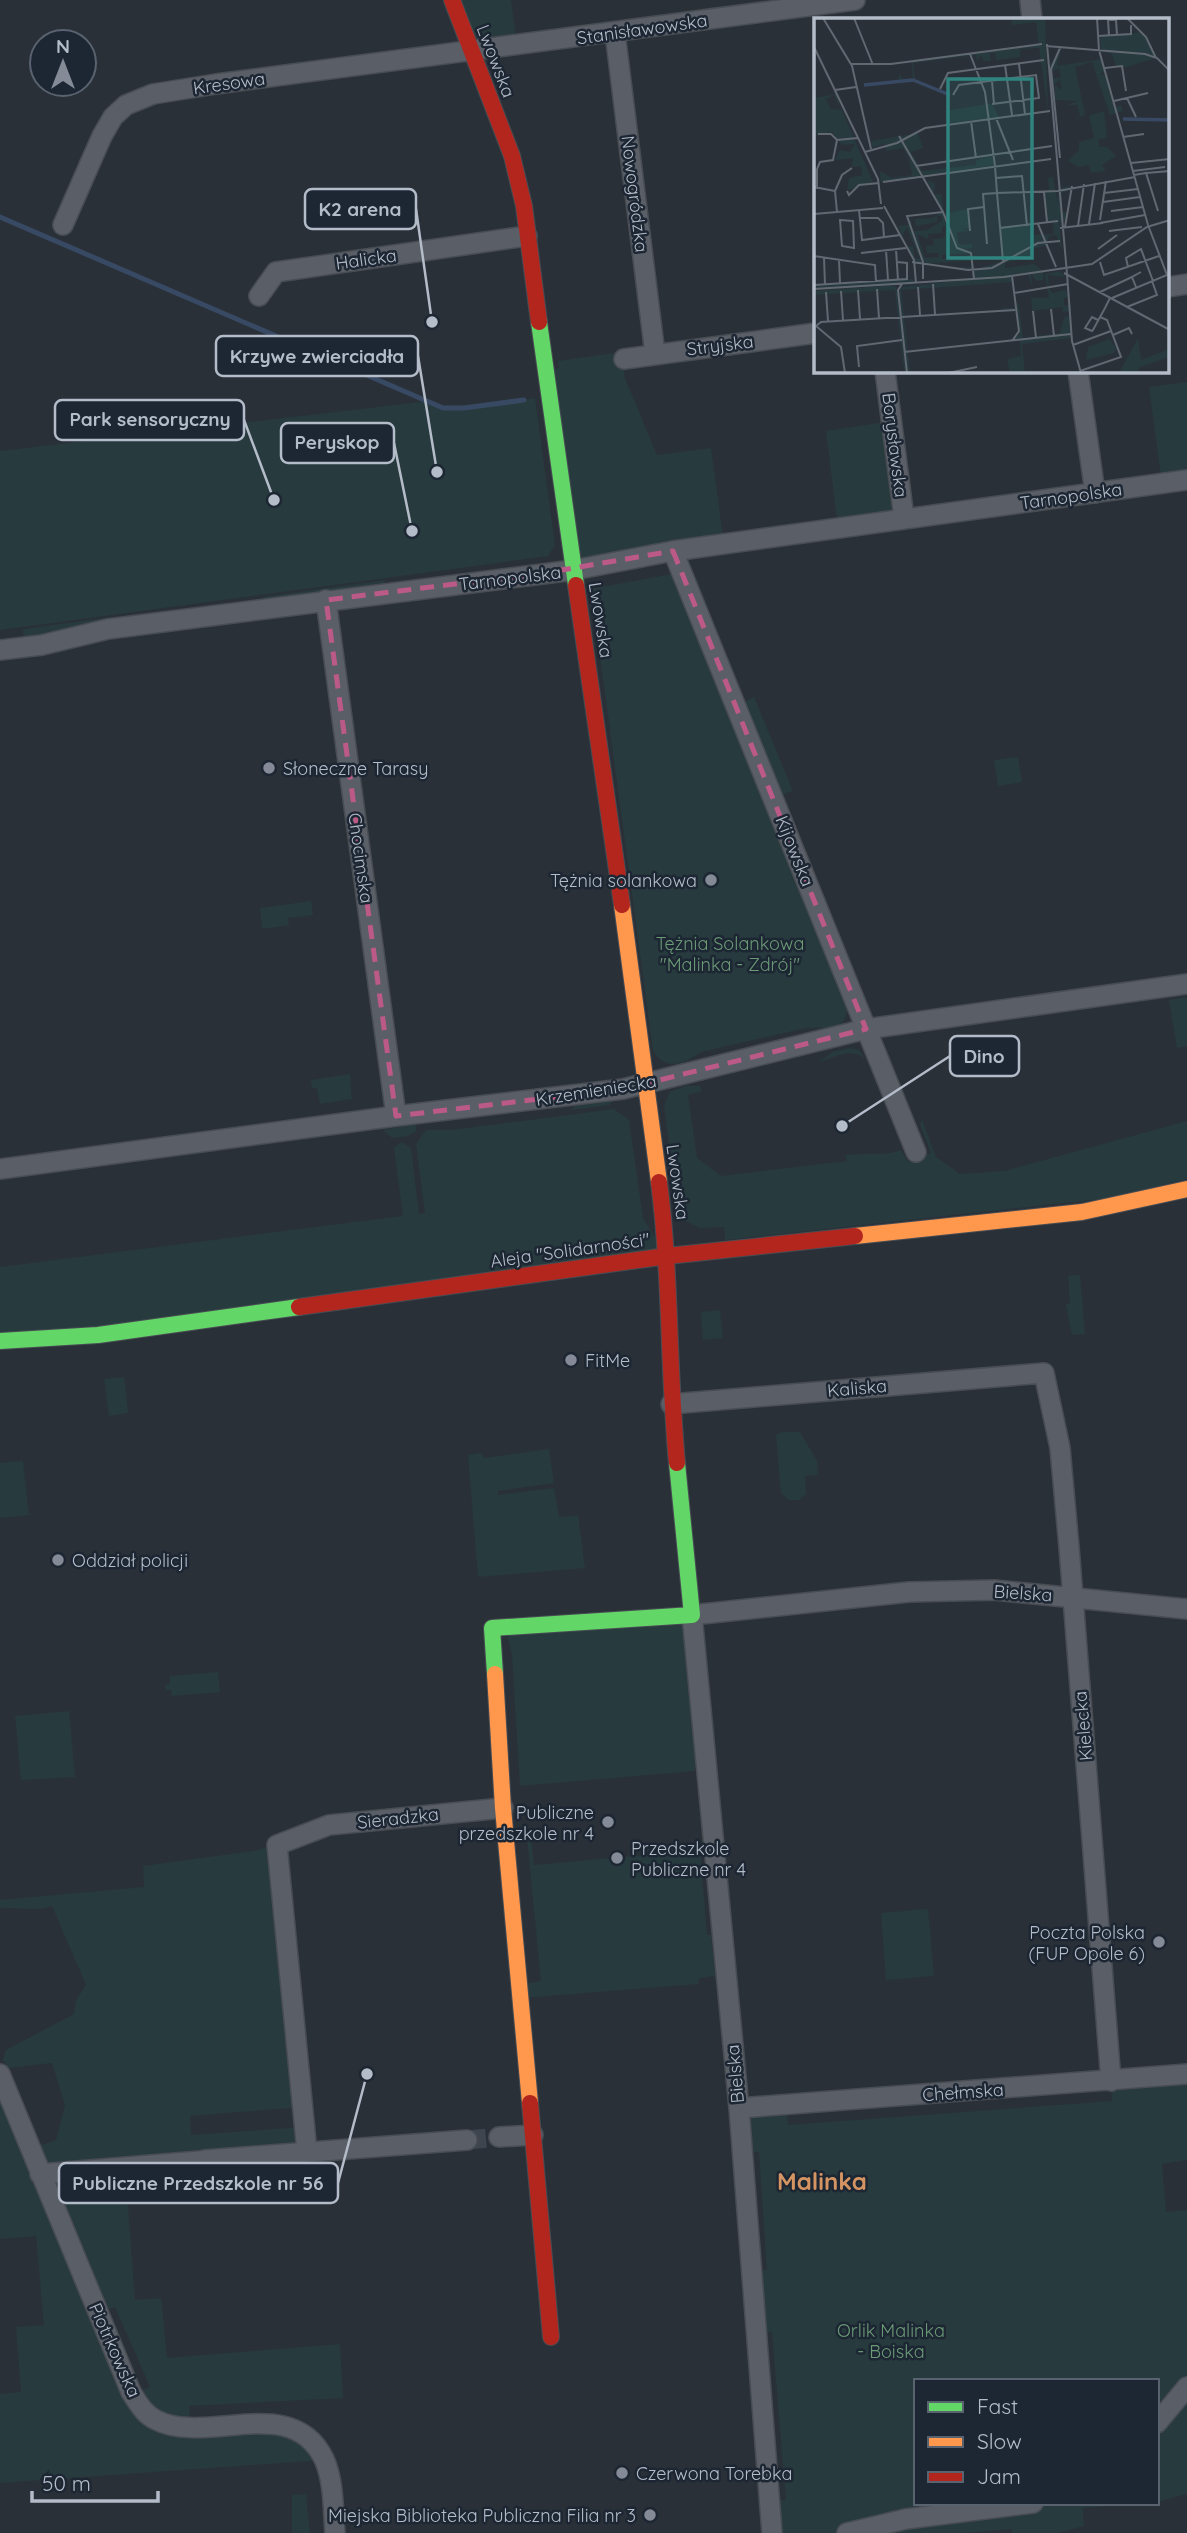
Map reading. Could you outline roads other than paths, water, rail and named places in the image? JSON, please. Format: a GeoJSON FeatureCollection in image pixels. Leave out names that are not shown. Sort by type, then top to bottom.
{"type":"FeatureCollection","features":[{"type":"Feature","properties":{"kind":"street","name":"Lwowska"},"geometry":{"type":"LineString","coordinates":[[452,0],[512,156],[521,188],[605,774],[667,1256]]}},
{"type":"Feature","properties":{"kind":"street"},"geometry":{"type":"LineString","coordinates":[[1030,0],[1032,18]]}},
{"type":"Feature","properties":{"kind":"street","name":"Stanisławowska"},"geometry":{"type":"LineString","coordinates":[[471,51],[842,5]]}},
{"type":"Feature","properties":{"kind":"street","name":"Nowogródzka"},"geometry":{"type":"LineString","coordinates":[[615,33],[655,354]]}},
{"type":"Feature","properties":{"kind":"street","name":"Kresowa"},"geometry":{"type":"LineString","coordinates":[[63,225],[113,117],[139,97],[471,51]]}},
{"type":"Feature","properties":{"kind":"street","name":"Halicka"},"geometry":{"type":"LineString","coordinates":[[259,296],[276,272],[527,236]]}},
{"type":"Feature","properties":{"kind":"street","name":"Stryjska"},"geometry":{"type":"LineString","coordinates":[[624,359],[814,333]]}},
{"type":"Feature","properties":{"kind":"street","name":"Borysławska"},"geometry":{"type":"LineString","coordinates":[[885,373],[904,518]]}},
{"type":"Feature","properties":{"kind":"street"},"geometry":{"type":"LineString","coordinates":[[1078,373],[1095,493]]}},
{"type":"Feature","properties":{"kind":"street","name":"Tarnopolska"},"geometry":{"type":"LineString","coordinates":[[0,650],[41,645],[108,629],[574,570],[673,551],[1187,481]]}},
{"type":"Feature","properties":{"kind":"street","name":"Kijowska"},"geometry":{"type":"LineString","coordinates":[[673,551],[916,1152]]}},
{"type":"Feature","properties":{"kind":"street","name":"Chocimska"},"geometry":{"type":"LineString","coordinates":[[326,600],[396,1116]]}},
{"type":"Feature","properties":{"kind":"street","name":"Krzemieniecka"},"geometry":{"type":"LineString","coordinates":[[0,1169],[645,1085],[866,1029],[1187,984]]}},
{"type":"Feature","properties":{"kind":"street","name":"Aleja \"Solidarności\""},"geometry":{"type":"LineString","coordinates":[[0,1340],[112,1333],[667,1256],[1082,1212],[1187,1189]]}},
{"type":"Feature","properties":{"kind":"street","name":"Bielska"},"geometry":{"type":"LineString","coordinates":[[667,1256],[671,1404],[739,2108],[772,2533]]}},
{"type":"Feature","properties":{"kind":"street","name":"Kaliska"},"geometry":{"type":"LineString","coordinates":[[671,1404],[1044,1373]]}},
{"type":"Feature","properties":{"kind":"street","name":"Kielecka"},"geometry":{"type":"LineString","coordinates":[[1044,1373],[1060,1448],[1111,2081]]}},
{"type":"Feature","properties":{"kind":"street","name":"Bielska"},"geometry":{"type":"LineString","coordinates":[[692,1615],[909,1592],[995,1590],[1187,1609]]}},
{"type":"Feature","properties":{"kind":"street"},"geometry":{"type":"LineString","coordinates":[[551,2337],[503,1808],[492,1628],[692,1615]]}},
{"type":"Feature","properties":{"kind":"street","name":"Sieradzka"},"geometry":{"type":"LineString","coordinates":[[307,2152],[277,1845],[329,1825],[503,1808]]}},
{"type":"Feature","properties":{"kind":"street","name":"Piotrkowska"},"geometry":{"type":"LineString","coordinates":[[0,2074],[131,2392],[143,2410],[156,2420],[176,2426],[278,2424],[301,2431],[324,2460],[330,2480],[335,2533]]}},
{"type":"Feature","properties":{"kind":"street","name":"Chełmska"},"geometry":{"type":"LineString","coordinates":[[739,2108],[1187,2074]]}},
{"type":"Feature","properties":{"kind":"street"},"geometry":{"type":"LineString","coordinates":[[499,2137],[533,2135]]}},
{"type":"Feature","properties":{"kind":"street"},"geometry":{"type":"LineString","coordinates":[[40,2174],[467,2140]]}},
{"type":"Feature","properties":{"kind":"street"},"geometry":{"type":"LineString","coordinates":[[1159,2421],[1187,2387]]}},
{"type":"Feature","properties":{"kind":"street"},"geometry":{"type":"LineString","coordinates":[[847,2533],[906,2519],[1017,2505]]}},
{"type":"Feature","properties":{"kind":"waterway"},"geometry":{"type":"LineString","coordinates":[[0,217],[443,408],[524,400]]}},
{"type":"Feature","properties":{"kind":"tunnel"},"geometry":{"type":"LineString","coordinates":[[467,2140],[499,2137]]}},
{"type":"Feature","properties":{"kind":"place","name":"K2 arena"},"geometry":{"type":"Point","coordinates":[432,322]}},
{"type":"Feature","properties":{"kind":"place","name":"Krzywe zwierciadła"},"geometry":{"type":"Point","coordinates":[437,472]}},
{"type":"Feature","properties":{"kind":"place","name":"Park sensoryczny"},"geometry":{"type":"Point","coordinates":[274,500]}},
{"type":"Feature","properties":{"kind":"place","name":"Peryskop"},"geometry":{"type":"Point","coordinates":[412,531]}},
{"type":"Feature","properties":{"kind":"place","name":"Słoneczne Tarasy"},"geometry":{"type":"Point","coordinates":[269,768]}},
{"type":"Feature","properties":{"kind":"place","name":"Tężnia solankowa"},"geometry":{"type":"Point","coordinates":[711,880]}},
{"type":"Feature","properties":{"kind":"place","name":"Dino"},"geometry":{"type":"Point","coordinates":[842,1126]}},
{"type":"Feature","properties":{"kind":"place","name":"FitMe"},"geometry":{"type":"Point","coordinates":[571,1360]}},
{"type":"Feature","properties":{"kind":"place","name":"Oddział policji"},"geometry":{"type":"Point","coordinates":[58,1560]}},
{"type":"Feature","properties":{"kind":"place","name":"Publiczne przedszkole nr 4"},"geometry":{"type":"Point","coordinates":[608,1822]}},
{"type":"Feature","properties":{"kind":"place","name":"Przedszkole Publiczne nr 4"},"geometry":{"type":"Point","coordinates":[617,1858]}},
{"type":"Feature","properties":{"kind":"place","name":"Poczta Polska (FUP Opole 6)"},"geometry":{"type":"Point","coordinates":[1159,1942]}},
{"type":"Feature","properties":{"kind":"place","name":"Publiczne Przedszkole nr 56"},"geometry":{"type":"Point","coordinates":[367,2074]}},
{"type":"Feature","properties":{"kind":"place","name":"Czerwona Torebka"},"geometry":{"type":"Point","coordinates":[622,2473]}},
{"type":"Feature","properties":{"kind":"place","name":"Miejska Biblioteka Publiczna Filia nr 3"},"geometry":{"type":"Point","coordinates":[650,2515]}},
{"type":"Feature","properties":{"kind":"district","name":"Malinka"},"geometry":{"type":"Point","coordinates":[822,2181]}},
{"type":"Feature","properties":{"kind":"park label","name":"Tężnia Solankowa \"Malinka - Zdrój\""},"geometry":{"type":"Point","coordinates":[730,953]}},
{"type":"Feature","properties":{"kind":"park label","name":"Orlik Malinka - Boiska"},"geometry":{"type":"Point","coordinates":[891,2340]}}]}
